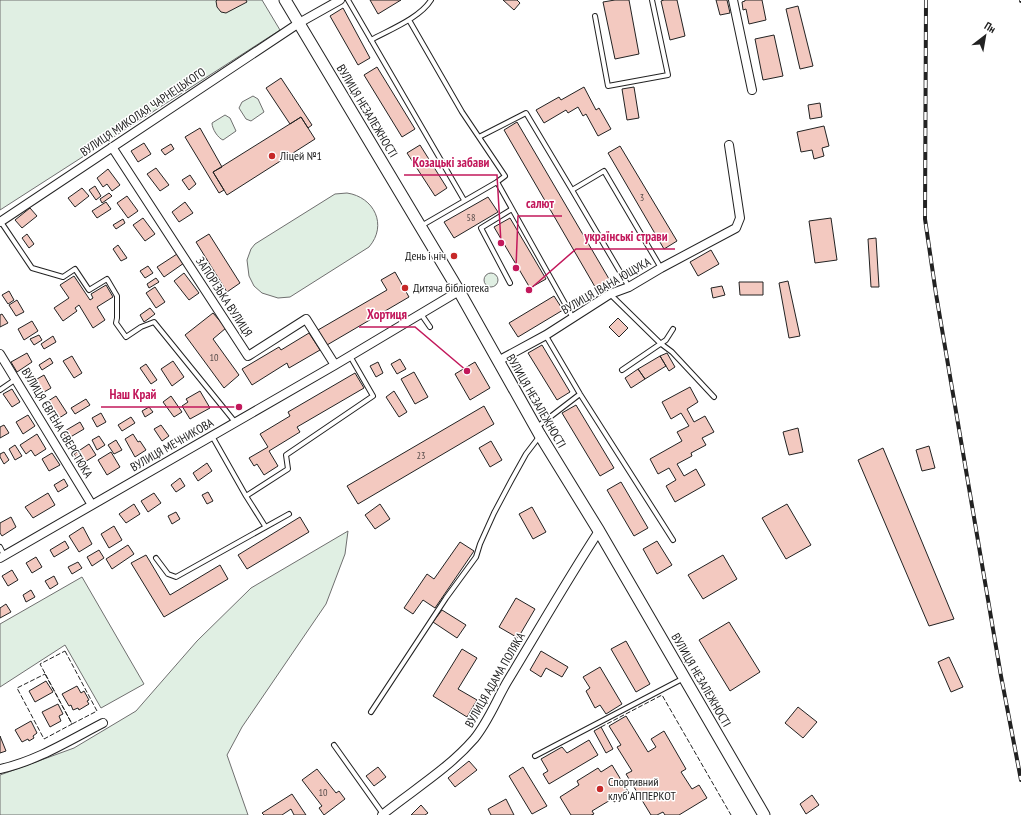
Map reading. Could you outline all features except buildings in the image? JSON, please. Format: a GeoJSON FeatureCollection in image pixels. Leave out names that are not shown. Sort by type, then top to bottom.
{"type":"FeatureCollection","features":[{"type":"Feature","properties":{"kind":"main road","name":"ВУЛИЦЯ НЕЗАЛЕЖНОСТІ"},"geometry":{"type":"LineString","coordinates":[[285,0],[421,226],[538,431],[599,531],[764,815]]}},
{"type":"Feature","properties":{"kind":"street","name":"ВУЛИЦЯ МИКОЛАЯ ЧАРНЕЦЬКОГО"},"geometry":{"type":"LineString","coordinates":[[0,221],[299,23],[340,0]]}},
{"type":"Feature","properties":{"kind":"street"},"geometry":{"type":"LineString","coordinates":[[733,0],[752,90]]}},
{"type":"Feature","properties":{"kind":"street","name":"ВУЛИЦЯ ІВАНА ЮЩУКА"},"geometry":{"type":"LineString","coordinates":[[498,361],[546,335],[610,294],[629,287],[736,228],[740,218],[729,145]]}},
{"type":"Feature","properties":{"kind":"street","name":"ЗАПОРІЗЬКА ВУЛИЦЯ"},"geometry":{"type":"LineString","coordinates":[[112,147],[248,356],[306,319],[335,365]]}},
{"type":"Feature","properties":{"kind":"street","name":"ВУЛИЦЯ МЕЧНИКОВА"},"geometry":{"type":"LineString","coordinates":[[2,557],[335,365],[459,291]]}},
{"type":"Feature","properties":{"kind":"street","name":"ВУЛИЦЯ ЄВГЕНА СВЕРСТЮКА"},"geometry":{"type":"LineString","coordinates":[[0,354],[92,505]]}},
{"type":"Feature","properties":{"kind":"street","name":"ВУЛИЦЯ АДАМА ПОЛЯКА"},"geometry":{"type":"LineString","coordinates":[[383,814],[439,771],[474,739],[485,724],[502,690],[567,581],[599,531]]}},
{"type":"Feature","properties":{"kind":"street"},"geometry":{"type":"LineString","coordinates":[[0,769],[15,766],[48,752],[104,723]]}},
{"type":"Feature","properties":{"kind":"lane"},"geometry":{"type":"LineString","coordinates":[[348,0],[464,200]]}},
{"type":"Feature","properties":{"kind":"lane"},"geometry":{"type":"LineString","coordinates":[[371,40],[409,20],[427,7],[431,0]]}},
{"type":"Feature","properties":{"kind":"lane"},"geometry":{"type":"LineString","coordinates":[[595,16],[608,86],[668,75],[652,0]]}},
{"type":"Feature","properties":{"kind":"lane"},"geometry":{"type":"LineString","coordinates":[[409,20],[462,112],[505,176],[421,226]]}},
{"type":"Feature","properties":{"kind":"lane"},"geometry":{"type":"LineString","coordinates":[[479,137],[526,113],[629,287]]}},
{"type":"Feature","properties":{"kind":"lane"},"geometry":{"type":"LineString","coordinates":[[572,190],[604,172],[661,268]]}},
{"type":"Feature","properties":{"kind":"lane"},"geometry":{"type":"LineString","coordinates":[[497,182],[573,318]]}},
{"type":"Feature","properties":{"kind":"lane"},"geometry":{"type":"LineString","coordinates":[[510,283],[481,228],[512,209]]}},
{"type":"Feature","properties":{"kind":"lane"},"geometry":{"type":"LineString","coordinates":[[0,221],[32,268],[63,277],[75,269],[89,290],[107,279],[117,296],[116,323],[126,337],[141,327],[154,322],[235,422]]}},
{"type":"Feature","properties":{"kind":"lane"},"geometry":{"type":"LineString","coordinates":[[610,294],[660,343],[672,352],[714,397]]}},
{"type":"Feature","properties":{"kind":"lane"},"geometry":{"type":"LineString","coordinates":[[421,314],[430,327]]}},
{"type":"Feature","properties":{"kind":"lane"},"geometry":{"type":"LineString","coordinates":[[622,370],[666,340],[673,329]]}},
{"type":"Feature","properties":{"kind":"lane"},"geometry":{"type":"LineString","coordinates":[[546,335],[580,394],[673,540]]}},
{"type":"Feature","properties":{"kind":"lane"},"geometry":{"type":"LineString","coordinates":[[246,496],[288,469],[286,455],[373,396],[350,356]]}},
{"type":"Feature","properties":{"kind":"lane"},"geometry":{"type":"LineString","coordinates":[[0,390],[16,379]]}},
{"type":"Feature","properties":{"kind":"lane"},"geometry":{"type":"LineString","coordinates":[[371,712],[446,598],[476,556],[494,513],[538,431],[580,394]]}},
{"type":"Feature","properties":{"kind":"lane"},"geometry":{"type":"LineString","coordinates":[[212,436],[265,526]]}},
{"type":"Feature","properties":{"kind":"lane"},"geometry":{"type":"LineString","coordinates":[[156,558],[168,574],[176,577],[265,526],[289,514]]}},
{"type":"Feature","properties":{"kind":"lane"},"geometry":{"type":"LineString","coordinates":[[0,547],[2,557]]}},
{"type":"Feature","properties":{"kind":"lane"},"geometry":{"type":"LineString","coordinates":[[535,756],[685,678]]}},
{"type":"Feature","properties":{"kind":"lane"},"geometry":{"type":"LineString","coordinates":[[334,746],[383,814]]}},
{"type":"Feature","properties":{"kind":"green space"},"geometry":{"type":"Polygon","coordinates":[[[0,0],[262,0],[280,30],[0,210],[0,0]]]}},
{"type":"Feature","properties":{"kind":"green space"},"geometry":{"type":"Polygon","coordinates":[[[253,96],[258,99],[264,112],[251,121],[246,119],[239,108],[242,102],[253,96]]]}},
{"type":"Feature","properties":{"kind":"green space"},"geometry":{"type":"Polygon","coordinates":[[[225,115],[230,118],[236,131],[223,140],[216,133],[212,123],[225,115]]]}},
{"type":"Feature","properties":{"kind":"green space"},"geometry":{"type":"Polygon","coordinates":[[[347,193],[364,200],[371,206],[375,213],[378,221],[377,230],[375,239],[369,247],[290,297],[278,298],[262,293],[254,286],[249,276],[247,260],[251,249],[255,244],[335,194],[347,193]]]}},
{"type":"Feature","properties":{"kind":"green space"},"geometry":{"type":"Polygon","coordinates":[[[488,273],[494,273],[498,277],[498,283],[494,287],[488,287],[484,283],[484,277],[488,273]]]}},
{"type":"Feature","properties":{"kind":"green space"},"geometry":{"type":"Polygon","coordinates":[[[348,531],[345,554],[326,604],[242,727],[227,755],[248,815],[0,815],[0,775],[74,748],[136,711],[197,641],[251,588],[348,531]]]}},
{"type":"Feature","properties":{"kind":"green space"},"geometry":{"type":"Polygon","coordinates":[[[82,577],[144,684],[101,708],[65,645],[0,687],[0,624],[82,577]]]}},
{"type":"Feature","properties":{"kind":"railway"},"geometry":{"type":"LineString","coordinates":[[926,0],[925,219],[936,294],[1001,676],[1021,780]]}},
{"type":"Feature","properties":{"kind":"fence"},"geometry":{"type":"LineString","coordinates":[[65,651],[97,711],[72,724],[40,664],[65,651]]}},
{"type":"Feature","properties":{"kind":"fence"},"geometry":{"type":"LineString","coordinates":[[45,674],[72,724],[44,739],[17,688],[45,674]]}},
{"type":"Feature","properties":{"kind":"fence"},"geometry":{"type":"LineString","coordinates":[[601,727],[662,695],[731,815]]}},
{"type":"Feature","properties":{"kind":"place","name":"Ліцей №1"},"geometry":{"type":"Point","coordinates":[272,156]}},
{"type":"Feature","properties":{"kind":"place","name":"Козацькі забави"},"geometry":{"type":"Point","coordinates":[501,243]}},
{"type":"Feature","properties":{"kind":"place","name":"День і ніч"},"geometry":{"type":"Point","coordinates":[454,256]}},
{"type":"Feature","properties":{"kind":"place","name":"салют"},"geometry":{"type":"Point","coordinates":[516,268]}},
{"type":"Feature","properties":{"kind":"place","name":"Дитяча бібліотека"},"geometry":{"type":"Point","coordinates":[405,288]}},
{"type":"Feature","properties":{"kind":"place","name":"українські страви"},"geometry":{"type":"Point","coordinates":[529,290]}},
{"type":"Feature","properties":{"kind":"place","name":"Хортиця"},"geometry":{"type":"Point","coordinates":[467,371]}},
{"type":"Feature","properties":{"kind":"place","name":"Наш Край"},"geometry":{"type":"Point","coordinates":[239,407]}},
{"type":"Feature","properties":{"kind":"place","name":"Спортивний клуб АППЕРКОТ"},"geometry":{"type":"Point","coordinates":[600,789]}}]}
